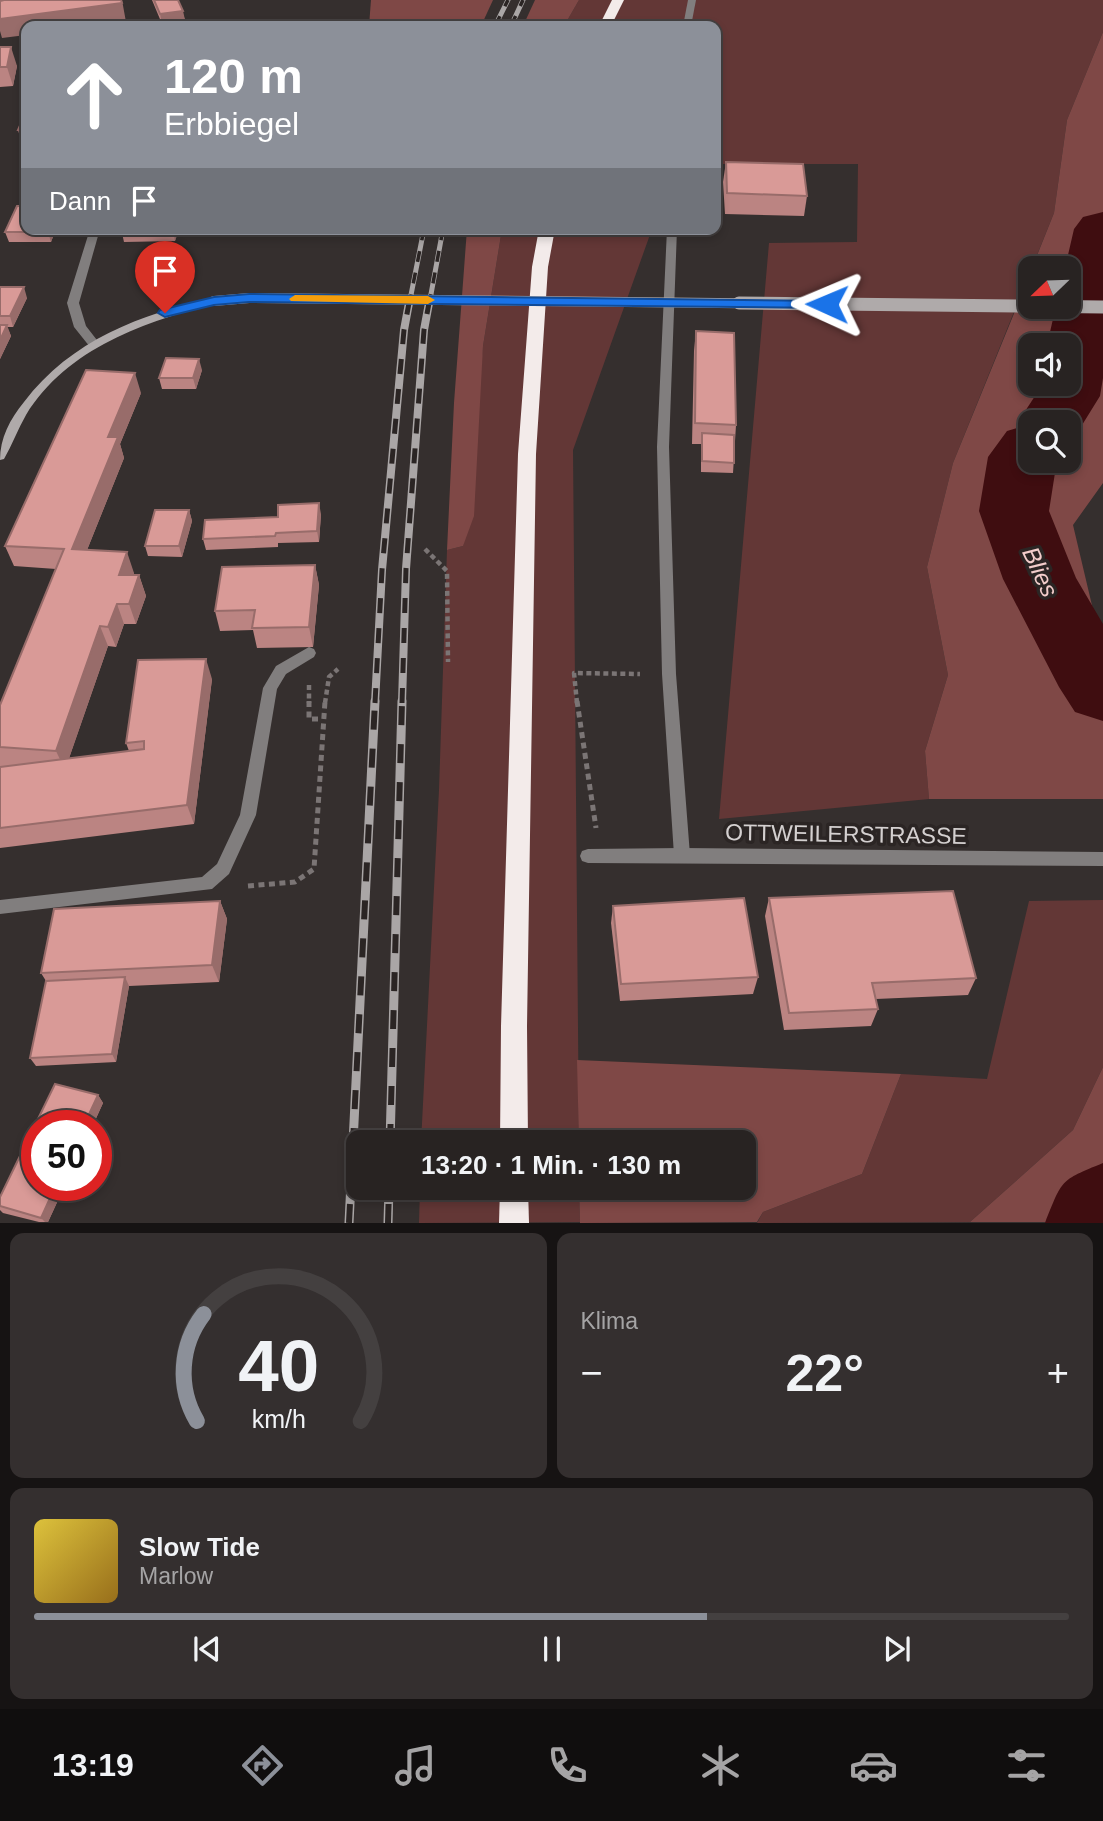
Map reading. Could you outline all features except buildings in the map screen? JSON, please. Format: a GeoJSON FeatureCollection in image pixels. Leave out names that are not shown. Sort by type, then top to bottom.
{"type":"FeatureCollection","features":[{"type":"Feature","properties":{"kind":"highway"},"geometry":{"type":"LineString","coordinates":[[608,21],[618,0]]}},
{"type":"Feature","properties":{"kind":"highway"},"geometry":{"type":"LineString","coordinates":[[514,1130],[527,454],[540,267],[546,235]]}},
{"type":"Feature","properties":{"kind":"highway"},"geometry":{"type":"LineString","coordinates":[[514,1200],[514,1223]]}},
{"type":"Feature","properties":{"kind":"main road"},"geometry":{"type":"LineString","coordinates":[[0,456],[23,412],[58,370],[94,344],[147,319],[214,301],[262,298],[1103,307]]}},
{"type":"Feature","properties":{"kind":"street"},"geometry":{"type":"LineString","coordinates":[[688,21],[692,0]]}},
{"type":"Feature","properties":{"kind":"street"},"geometry":{"type":"LineString","coordinates":[[93,235],[73,303],[80,327],[94,344]]}},
{"type":"Feature","properties":{"kind":"street"},"geometry":{"type":"LineString","coordinates":[[672,235],[663,447],[669,674],[682,855]]}},
{"type":"Feature","properties":{"kind":"street"},"geometry":{"type":"LineString","coordinates":[[0,907],[206,884],[223,869],[248,815],[270,688],[281,670],[309,653]]}},
{"type":"Feature","properties":{"kind":"street","name":"OTTWEILERSTRASSE"},"geometry":{"type":"LineString","coordinates":[[595,857],[682,855],[1103,859]]}},
{"type":"Feature","properties":{"kind":"path"},"geometry":{"type":"LineString","coordinates":[[425,549],[447,571],[448,662]]}},
{"type":"Feature","properties":{"kind":"path"},"geometry":{"type":"LineString","coordinates":[[206,884],[227,888],[295,882],[314,869],[323,719],[329,677],[338,669]]}},
{"type":"Feature","properties":{"kind":"path"},"geometry":{"type":"LineString","coordinates":[[595,857],[575,673],[669,674]]}},
{"type":"Feature","properties":{"kind":"path"},"geometry":{"type":"LineString","coordinates":[[309,707],[309,719],[323,719]]}},
{"type":"Feature","properties":{"kind":"shaded area"},"geometry":{"type":"Polygon","coordinates":[[[371,0],[493,0],[483,21],[369,21],[371,0]]]}},
{"type":"Feature","properties":{"kind":"shaded area"},"geometry":{"type":"Polygon","coordinates":[[[535,0],[579,0],[567,21],[525,21],[535,0]]]}},
{"type":"Feature","properties":{"kind":"shaded area"},"geometry":{"type":"Polygon","coordinates":[[[579,0],[1103,0],[1103,32],[1067,120],[1054,213],[1037,256],[1018,256],[1018,302],[953,463],[927,567],[948,675],[925,751],[929,799],[719,819],[769,243],[857,242],[858,164],[721,164],[721,21],[567,21],[579,0]]]}},
{"type":"Feature","properties":{"kind":"shaded area"},"geometry":{"type":"Polygon","coordinates":[[[1103,32],[1103,483],[1073,525],[1103,652],[1103,799],[929,799],[925,751],[948,675],[927,567],[953,463],[1018,304],[1018,319],[1082,318],[1082,256],[1037,256],[1054,213],[1067,120],[1103,32]]]}},
{"type":"Feature","properties":{"kind":"shaded area"},"geometry":{"type":"Polygon","coordinates":[[[467,235],[501,235],[483,346],[474,516],[463,546],[447,550],[454,403],[467,235]]]}},
{"type":"Feature","properties":{"kind":"shaded area"},"geometry":{"type":"Polygon","coordinates":[[[501,235],[650,235],[573,450],[579,1130],[422,1130],[439,790],[447,550],[463,546],[483,346],[501,235]]]}},
{"type":"Feature","properties":{"kind":"shaded area"},"geometry":{"type":"Polygon","coordinates":[[[1103,900],[1103,1067],[1073,1130],[970,1222],[757,1223],[763,1212],[862,1174],[901,1074],[987,1079],[1029,901],[1103,900]]]}},
{"type":"Feature","properties":{"kind":"shaded area"},"geometry":{"type":"Polygon","coordinates":[[[577,1060],[901,1074],[862,1174],[763,1212],[757,1222],[580,1223],[579,1200],[756,1200],[756,1130],[579,1130],[577,1060]]]}},
{"type":"Feature","properties":{"kind":"shaded area"},"geometry":{"type":"Polygon","coordinates":[[[1103,1067],[1103,1222],[970,1222],[1073,1130],[1103,1067]]]}},
{"type":"Feature","properties":{"kind":"shaded area"},"geometry":{"type":"Polygon","coordinates":[[[420,1200],[579,1200],[580,1222],[419,1223],[420,1200]]]}},
{"type":"Feature","properties":{"kind":"waterway","name":"Blies"},"geometry":{"type":"LineString","coordinates":[[1058,410],[1067,396],[1103,229]]}},
{"type":"Feature","properties":{"kind":"waterway","name":"Blies"},"geometry":{"type":"LineString","coordinates":[[1020,473],[1014,511],[1040,579],[1103,690]]}},
{"type":"Feature","properties":{"kind":"waterway","name":"Blies"},"geometry":{"type":"LineString","coordinates":[[1097,1223],[1103,1215]]}},
{"type":"Feature","properties":{"kind":"railway"},"geometry":{"type":"LineString","coordinates":[[498,21],[508,0]]}},
{"type":"Feature","properties":{"kind":"railway"},"geometry":{"type":"LineString","coordinates":[[513,21],[523,0]]}},
{"type":"Feature","properties":{"kind":"railway"},"geometry":{"type":"LineString","coordinates":[[409,305],[423,235]]}},
{"type":"Feature","properties":{"kind":"railway"},"geometry":{"type":"LineString","coordinates":[[429,305],[442,235]]}},
{"type":"Feature","properties":{"kind":"railway"},"geometry":{"type":"LineString","coordinates":[[375,703],[382,570],[404,330],[409,303]]}},
{"type":"Feature","properties":{"kind":"railway"},"geometry":{"type":"LineString","coordinates":[[402,703],[406,569],[424,330],[429,303]]}},
{"type":"Feature","properties":{"kind":"railway"},"geometry":{"type":"LineString","coordinates":[[349,1223],[375,701]]}},
{"type":"Feature","properties":{"kind":"railway"},"geometry":{"type":"LineString","coordinates":[[390,1130],[402,701]]}},
{"type":"Feature","properties":{"kind":"railway"},"geometry":{"type":"LineString","coordinates":[[388,1223],[389,1200]]}},
{"type":"Feature","properties":{"kind":"slow traffic"},"geometry":{"type":"LineString","coordinates":[[295,299],[428,300]]}},
{"type":"Feature","properties":{"kind":"route"},"geometry":{"type":"LineString","coordinates":[[165,313],[214,301],[249,298],[827,304]]}}]}
